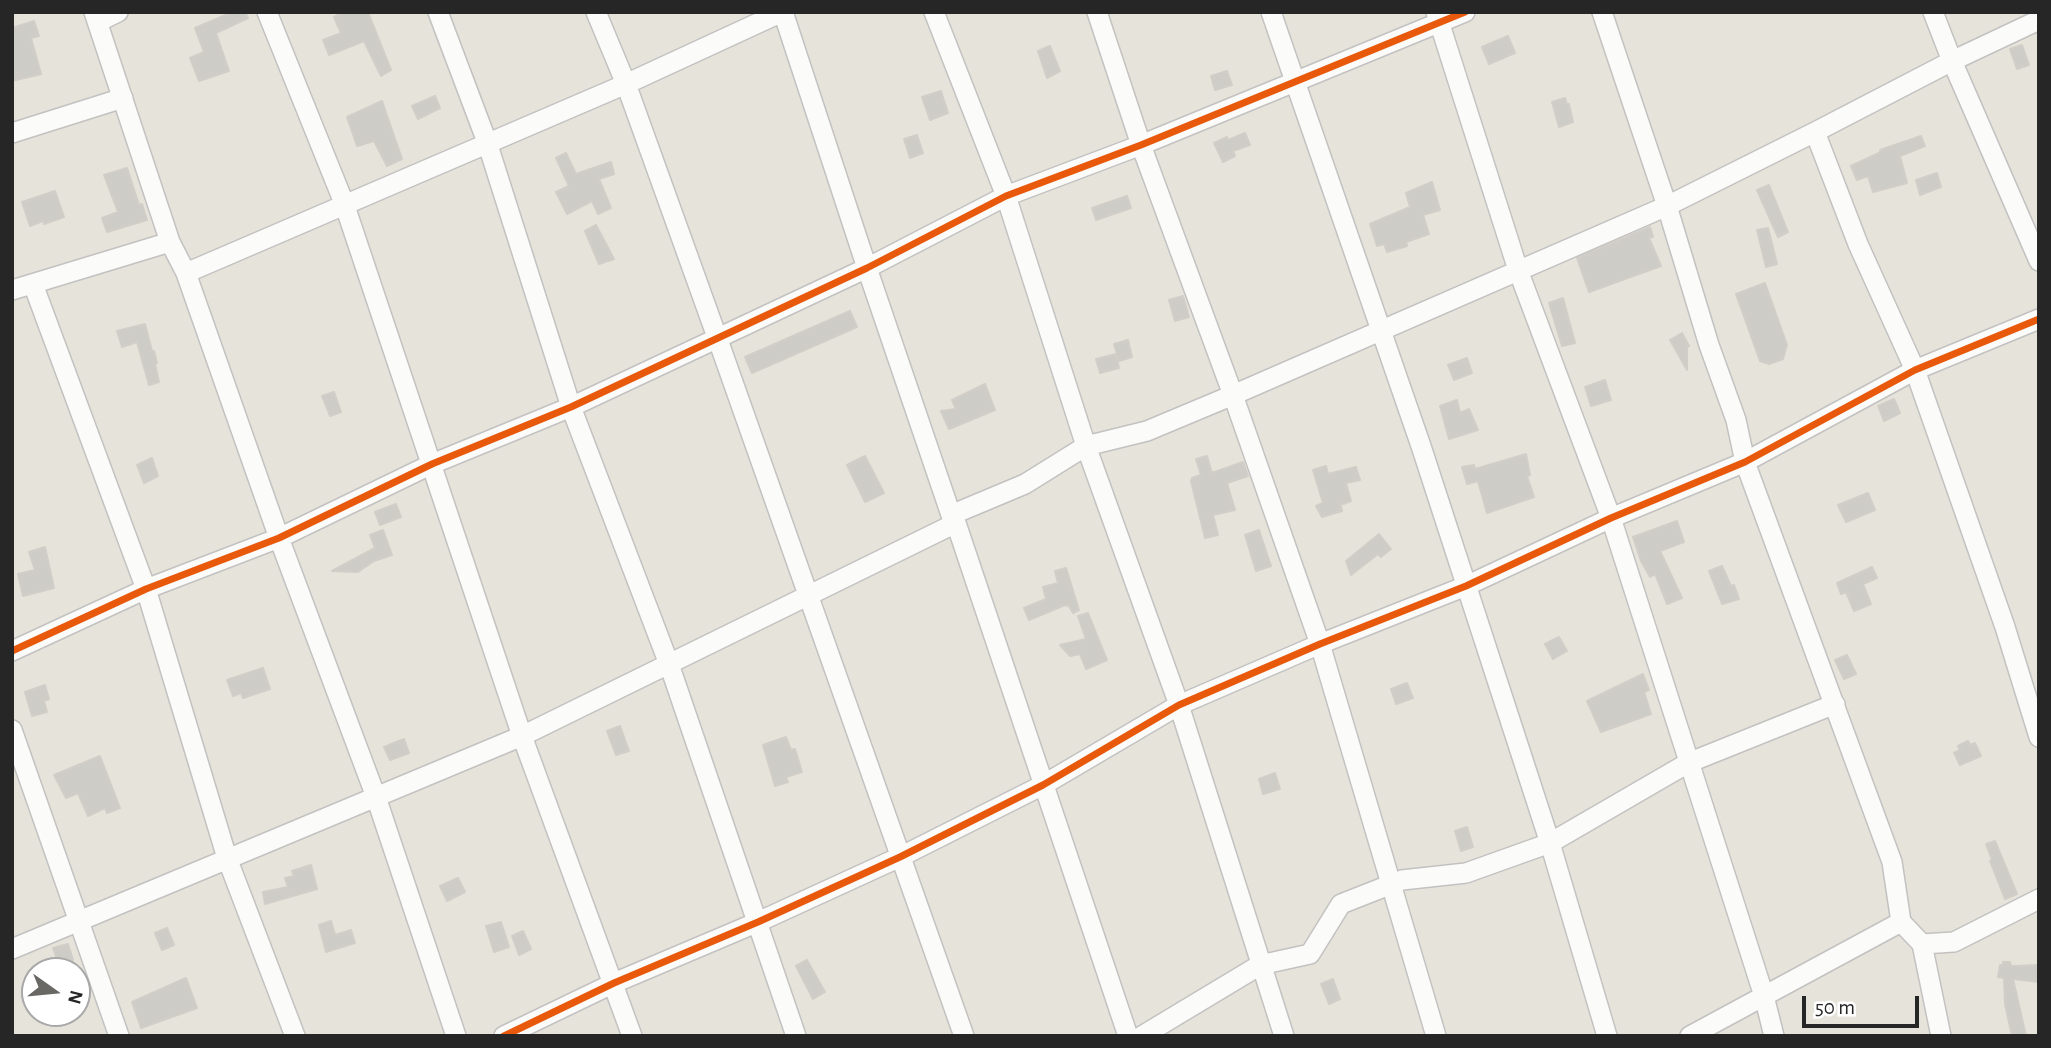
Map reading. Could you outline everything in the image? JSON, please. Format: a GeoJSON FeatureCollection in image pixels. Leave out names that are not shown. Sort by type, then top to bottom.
{"type":"FeatureCollection","features":[{"type":"Feature","properties":{"kind":"street"},"geometry":{"type":"LineString","coordinates":[[118,12],[96,17],[170,242],[186,273],[279,538],[376,797],[456,1036]]}},
{"type":"Feature","properties":{"kind":"street"},"geometry":{"type":"LineString","coordinates":[[267,12],[344,203],[522,736],[632,1036]]}},
{"type":"Feature","properties":{"kind":"street"},"geometry":{"type":"LineString","coordinates":[[438,12],[487,142],[571,407],[669,664],[796,1036]]}},
{"type":"Feature","properties":{"kind":"street"},"geometry":{"type":"LineString","coordinates":[[596,12],[626,84],[717,337],[964,1036]]}},
{"type":"Feature","properties":{"kind":"street"},"geometry":{"type":"LineString","coordinates":[[186,273],[626,84],[783,12],[867,268],[1128,1036]]}},
{"type":"Feature","properties":{"kind":"street"},"geometry":{"type":"LineString","coordinates":[[934,12],[1006,196],[1086,446],[1178,705],[1284,1036]]}},
{"type":"Feature","properties":{"kind":"street"},"geometry":{"type":"LineString","coordinates":[[1097,12],[1141,145],[1233,395],[1320,644],[1436,1036]]}},
{"type":"Feature","properties":{"kind":"street"},"geometry":{"type":"LineString","coordinates":[[1270,12],[1466,586],[1550,844],[1607,1036]]}},
{"type":"Feature","properties":{"kind":"street"},"geometry":{"type":"LineString","coordinates":[[12,651],[146,589],[279,538],[432,464],[571,407],[867,268],[1006,196],[1141,145],[1293,82],[1438,17],[1465,12]]}},
{"type":"Feature","properties":{"kind":"street"},"geometry":{"type":"LineString","coordinates":[[1602,12],[1667,206],[1709,345],[1736,420],[1745,462],[1892,862],[1901,922],[1922,944],[1941,1036]]}},
{"type":"Feature","properties":{"kind":"street"},"geometry":{"type":"LineString","coordinates":[[1933,12],[2039,261]]}},
{"type":"Feature","properties":{"kind":"street"},"geometry":{"type":"LineString","coordinates":[[1438,17],[1518,270],[1611,518],[1764,996],[1774,1036]]}},
{"type":"Feature","properties":{"kind":"street"},"geometry":{"type":"LineString","coordinates":[[12,949],[522,736],[810,597],[1025,484],[1086,446],[1147,431],[1667,206],[1952,61],[2039,20]]}},
{"type":"Feature","properties":{"kind":"street"},"geometry":{"type":"LineString","coordinates":[[12,133],[123,98]]}},
{"type":"Feature","properties":{"kind":"street"},"geometry":{"type":"LineString","coordinates":[[1815,132],[1858,244],[1915,370],[2005,627],[2039,737]]}},
{"type":"Feature","properties":{"kind":"street"},"geometry":{"type":"LineString","coordinates":[[12,290],[170,242]]}},
{"type":"Feature","properties":{"kind":"street"},"geometry":{"type":"LineString","coordinates":[[33,284],[146,589],[226,858],[295,1036]]}},
{"type":"Feature","properties":{"kind":"street"},"geometry":{"type":"LineString","coordinates":[[504,1036],[614,983],[758,922],[900,857],[1043,785],[1178,705],[1320,644],[1466,586],[1611,518],[1745,462],[1915,370],[2039,319]]}},
{"type":"Feature","properties":{"kind":"street"},"geometry":{"type":"LineString","coordinates":[[1142,1036],[1260,965],[1310,954],[1341,904],[1391,883],[1466,873],[1550,844],[1688,763],[1835,704]]}},
{"type":"Feature","properties":{"kind":"street"},"geometry":{"type":"LineString","coordinates":[[12,730],[119,1036]]}},
{"type":"Feature","properties":{"kind":"street"},"geometry":{"type":"LineString","coordinates":[[1922,944],[1954,942],[2039,899]]}},
{"type":"Feature","properties":{"kind":"street"},"geometry":{"type":"LineString","coordinates":[[1690,1036],[1901,922]]}},
{"type":"Feature","properties":{"kind":"building"},"geometry":{"type":"Polygon","coordinates":[[[233,12],[245,12],[248,18],[216,33],[229,71],[199,81],[190,58],[204,52],[195,28],[233,12]]]}},
{"type":"Feature","properties":{"kind":"building"},"geometry":{"type":"Polygon","coordinates":[[[344,12],[368,12],[391,70],[381,76],[364,41],[329,55],[323,40],[341,33],[334,17],[344,12]]]}},
{"type":"Feature","properties":{"kind":"building"},"geometry":{"type":"Polygon","coordinates":[[[34,21],[39,36],[31,38],[41,74],[12,81],[12,28],[34,21]]]}},
{"type":"Feature","properties":{"kind":"building"},"geometry":{"type":"Polygon","coordinates":[[[1508,36],[1515,53],[1489,64],[1482,47],[1508,36]]]}},
{"type":"Feature","properties":{"kind":"building"},"geometry":{"type":"Polygon","coordinates":[[[2022,45],[2029,65],[2017,69],[2010,49],[2022,45]]]}},
{"type":"Feature","properties":{"kind":"building"},"geometry":{"type":"Polygon","coordinates":[[[1050,46],[1060,71],[1047,78],[1038,51],[1050,46]]]}},
{"type":"Feature","properties":{"kind":"building"},"geometry":{"type":"Polygon","coordinates":[[[1227,71],[1232,85],[1215,90],[1211,76],[1227,71]]]}},
{"type":"Feature","properties":{"kind":"building"},"geometry":{"type":"Polygon","coordinates":[[[941,91],[948,113],[930,120],[922,97],[941,91]]]}},
{"type":"Feature","properties":{"kind":"building"},"geometry":{"type":"Polygon","coordinates":[[[435,96],[440,108],[418,119],[412,106],[435,96]]]}},
{"type":"Feature","properties":{"kind":"building"},"geometry":{"type":"Polygon","coordinates":[[[1565,98],[1573,122],[1559,127],[1552,102],[1565,98]]]}},
{"type":"Feature","properties":{"kind":"building"},"geometry":{"type":"Polygon","coordinates":[[[382,101],[402,159],[387,166],[374,141],[357,146],[347,117],[382,101]]]}},
{"type":"Feature","properties":{"kind":"building"},"geometry":{"type":"Polygon","coordinates":[[[1245,133],[1250,145],[1233,151],[1235,156],[1223,162],[1214,143],[1245,133]]]}},
{"type":"Feature","properties":{"kind":"building"},"geometry":{"type":"Polygon","coordinates":[[[917,135],[923,153],[910,158],[904,139],[917,135]]]}},
{"type":"Feature","properties":{"kind":"building"},"geometry":{"type":"Polygon","coordinates":[[[1921,136],[1925,146],[1900,156],[1907,183],[1873,192],[1868,176],[1857,180],[1851,166],[1881,152],[1880,150],[1921,136]]]}},
{"type":"Feature","properties":{"kind":"building"},"geometry":{"type":"Polygon","coordinates":[[[566,153],[576,174],[611,162],[614,174],[599,179],[611,208],[598,214],[592,201],[567,214],[556,192],[569,186],[556,158],[566,153]]]}},
{"type":"Feature","properties":{"kind":"building"},"geometry":{"type":"Polygon","coordinates":[[[127,168],[147,220],[107,232],[102,218],[118,212],[104,175],[127,168]]]}},
{"type":"Feature","properties":{"kind":"building"},"geometry":{"type":"Polygon","coordinates":[[[1937,173],[1941,187],[1920,195],[1916,180],[1937,173]]]}},
{"type":"Feature","properties":{"kind":"building"},"geometry":{"type":"Polygon","coordinates":[[[1432,182],[1440,210],[1423,215],[1429,234],[1406,242],[1407,246],[1387,252],[1384,244],[1377,246],[1370,224],[1410,207],[1406,193],[1432,182]]]}},
{"type":"Feature","properties":{"kind":"building"},"geometry":{"type":"Polygon","coordinates":[[[1769,185],[1788,232],[1778,237],[1757,190],[1769,185]]]}},
{"type":"Feature","properties":{"kind":"building"},"geometry":{"type":"Polygon","coordinates":[[[55,191],[64,217],[30,226],[22,202],[55,191]]]}},
{"type":"Feature","properties":{"kind":"building"},"geometry":{"type":"Polygon","coordinates":[[[1127,196],[1131,208],[1096,220],[1092,208],[1127,196]]]}},
{"type":"Feature","properties":{"kind":"building"},"geometry":{"type":"Polygon","coordinates":[[[596,225],[614,259],[599,264],[585,231],[596,225]]]}},
{"type":"Feature","properties":{"kind":"building"},"geometry":{"type":"Polygon","coordinates":[[[1650,227],[1653,237],[1649,238],[1661,266],[1589,292],[1577,258],[1650,227]]]}},
{"type":"Feature","properties":{"kind":"building"},"geometry":{"type":"Polygon","coordinates":[[[1768,228],[1777,264],[1766,267],[1757,230],[1768,228]]]}},
{"type":"Feature","properties":{"kind":"building"},"geometry":{"type":"Polygon","coordinates":[[[1765,283],[1787,345],[1783,359],[1769,364],[1760,361],[1736,294],[1765,283]]]}},
{"type":"Feature","properties":{"kind":"building"},"geometry":{"type":"Polygon","coordinates":[[[1183,296],[1189,317],[1175,321],[1169,300],[1183,296]]]}},
{"type":"Feature","properties":{"kind":"building"},"geometry":{"type":"Polygon","coordinates":[[[1563,298],[1575,343],[1562,346],[1549,303],[1563,298]]]}},
{"type":"Feature","properties":{"kind":"building"},"geometry":{"type":"Polygon","coordinates":[[[850,311],[857,327],[752,373],[745,357],[850,311]]]}},
{"type":"Feature","properties":{"kind":"building"},"geometry":{"type":"Polygon","coordinates":[[[145,324],[157,363],[159,382],[149,385],[137,342],[122,347],[117,331],[145,324]]]}},
{"type":"Feature","properties":{"kind":"building"},"geometry":{"type":"Polygon","coordinates":[[[1682,333],[1689,346],[1687,370],[1670,340],[1682,333]]]}},
{"type":"Feature","properties":{"kind":"building"},"geometry":{"type":"Polygon","coordinates":[[[1128,340],[1132,357],[1119,361],[1114,344],[1128,340]]]}},
{"type":"Feature","properties":{"kind":"building"},"geometry":{"type":"Polygon","coordinates":[[[1116,354],[1119,368],[1100,373],[1096,359],[1116,354]]]}},
{"type":"Feature","properties":{"kind":"building"},"geometry":{"type":"Polygon","coordinates":[[[1467,358],[1472,373],[1454,380],[1448,365],[1467,358]]]}},
{"type":"Feature","properties":{"kind":"building"},"geometry":{"type":"Polygon","coordinates":[[[1605,380],[1611,400],[1591,406],[1585,387],[1605,380]]]}},
{"type":"Feature","properties":{"kind":"building"},"geometry":{"type":"Polygon","coordinates":[[[985,384],[995,410],[949,429],[941,411],[956,409],[952,400],[985,384]]]}},
{"type":"Feature","properties":{"kind":"building"},"geometry":{"type":"Polygon","coordinates":[[[334,392],[341,412],[330,416],[322,396],[334,392]]]}},
{"type":"Feature","properties":{"kind":"building"},"geometry":{"type":"Polygon","coordinates":[[[1894,399],[1900,413],[1884,421],[1878,406],[1894,399]]]}},
{"type":"Feature","properties":{"kind":"building"},"geometry":{"type":"Polygon","coordinates":[[[1457,400],[1460,413],[1469,409],[1478,430],[1449,439],[1440,406],[1457,400]]]}},
{"type":"Feature","properties":{"kind":"building"},"geometry":{"type":"Polygon","coordinates":[[[1526,454],[1530,475],[1527,476],[1534,497],[1487,513],[1478,481],[1467,484],[1462,467],[1474,465],[1475,469],[1526,454]]]}},
{"type":"Feature","properties":{"kind":"building"},"geometry":{"type":"Polygon","coordinates":[[[865,456],[884,493],[865,502],[847,465],[865,456]]]}},
{"type":"Feature","properties":{"kind":"building"},"geometry":{"type":"Polygon","coordinates":[[[1207,456],[1212,473],[1243,462],[1248,476],[1227,483],[1235,510],[1213,515],[1218,535],[1205,538],[1191,481],[1201,475],[1196,459],[1207,456]]]}},
{"type":"Feature","properties":{"kind":"building"},"geometry":{"type":"Polygon","coordinates":[[[152,458],[158,476],[144,483],[137,465],[152,458]]]}},
{"type":"Feature","properties":{"kind":"building"},"geometry":{"type":"Polygon","coordinates":[[[1326,466],[1328,474],[1356,467],[1360,480],[1346,483],[1351,501],[1343,504],[1340,502],[1342,511],[1322,517],[1316,506],[1323,503],[1313,470],[1326,466]]]}},
{"type":"Feature","properties":{"kind":"building"},"geometry":{"type":"Polygon","coordinates":[[[1868,493],[1875,510],[1846,522],[1838,505],[1868,493]]]}},
{"type":"Feature","properties":{"kind":"building"},"geometry":{"type":"Polygon","coordinates":[[[396,504],[401,517],[380,525],[375,512],[396,504]]]}},
{"type":"Feature","properties":{"kind":"building"},"geometry":{"type":"Polygon","coordinates":[[[1677,521],[1684,542],[1660,551],[1682,598],[1667,604],[1655,574],[1650,577],[1641,561],[1633,537],[1677,521]]]}},
{"type":"Feature","properties":{"kind":"building"},"geometry":{"type":"Polygon","coordinates":[[[383,530],[392,555],[374,561],[358,572],[332,571],[375,548],[370,535],[383,530]]]}},
{"type":"Feature","properties":{"kind":"building"},"geometry":{"type":"Polygon","coordinates":[[[1259,530],[1271,566],[1256,571],[1245,535],[1259,530]]]}},
{"type":"Feature","properties":{"kind":"building"},"geometry":{"type":"Polygon","coordinates":[[[1379,534],[1391,549],[1381,557],[1378,554],[1351,575],[1346,561],[1379,534]]]}},
{"type":"Feature","properties":{"kind":"building"},"geometry":{"type":"Polygon","coordinates":[[[45,547],[54,588],[23,596],[18,574],[35,570],[29,552],[45,547]]]}},
{"type":"Feature","properties":{"kind":"building"},"geometry":{"type":"Polygon","coordinates":[[[1722,566],[1739,599],[1722,604],[1709,571],[1722,566]]]}},
{"type":"Feature","properties":{"kind":"building"},"geometry":{"type":"Polygon","coordinates":[[[1872,567],[1877,578],[1863,584],[1871,604],[1854,611],[1846,592],[1841,594],[1837,583],[1872,567]]]}},
{"type":"Feature","properties":{"kind":"building"},"geometry":{"type":"Polygon","coordinates":[[[1066,568],[1079,610],[1073,613],[1069,606],[1065,605],[1029,620],[1024,608],[1046,599],[1043,587],[1058,583],[1055,571],[1066,568]]]}},
{"type":"Feature","properties":{"kind":"building"},"geometry":{"type":"Polygon","coordinates":[[[1088,613],[1107,660],[1086,669],[1080,654],[1070,656],[1060,645],[1086,639],[1078,616],[1088,613]]]}},
{"type":"Feature","properties":{"kind":"building"},"geometry":{"type":"Polygon","coordinates":[[[1559,637],[1567,651],[1553,659],[1545,644],[1559,637]]]}},
{"type":"Feature","properties":{"kind":"building"},"geometry":{"type":"Polygon","coordinates":[[[1847,655],[1856,674],[1844,679],[1835,660],[1847,655]]]}},
{"type":"Feature","properties":{"kind":"building"},"geometry":{"type":"Polygon","coordinates":[[[263,668],[270,689],[243,698],[241,693],[233,696],[227,680],[263,668]]]}},
{"type":"Feature","properties":{"kind":"building"},"geometry":{"type":"Polygon","coordinates":[[[1643,674],[1649,690],[1644,692],[1651,714],[1601,732],[1587,701],[1643,674]]]}},
{"type":"Feature","properties":{"kind":"building"},"geometry":{"type":"Polygon","coordinates":[[[1407,683],[1413,698],[1396,704],[1391,689],[1407,683]]]}},
{"type":"Feature","properties":{"kind":"building"},"geometry":{"type":"Polygon","coordinates":[[[45,685],[49,699],[44,701],[47,712],[32,716],[25,692],[45,685]]]}},
{"type":"Feature","properties":{"kind":"building"},"geometry":{"type":"Polygon","coordinates":[[[620,726],[629,751],[616,755],[607,731],[620,726]]]}},
{"type":"Feature","properties":{"kind":"building"},"geometry":{"type":"Polygon","coordinates":[[[786,737],[791,750],[795,749],[802,772],[786,777],[788,782],[775,786],[763,745],[786,737]]]}},
{"type":"Feature","properties":{"kind":"building"},"geometry":{"type":"Polygon","coordinates":[[[404,739],[409,753],[390,760],[384,747],[404,739]]]}},
{"type":"Feature","properties":{"kind":"building"},"geometry":{"type":"Polygon","coordinates":[[[1968,741],[1970,745],[1975,743],[1981,756],[1960,765],[1954,753],[1960,750],[1958,746],[1968,741]]]}},
{"type":"Feature","properties":{"kind":"building"},"geometry":{"type":"Polygon","coordinates":[[[100,756],[120,808],[107,813],[105,808],[88,816],[78,793],[66,798],[54,775],[100,756]]]}},
{"type":"Feature","properties":{"kind":"building"},"geometry":{"type":"Polygon","coordinates":[[[1275,773],[1280,789],[1263,794],[1259,779],[1275,773]]]}},
{"type":"Feature","properties":{"kind":"building"},"geometry":{"type":"Polygon","coordinates":[[[1467,827],[1473,847],[1461,851],[1455,831],[1467,827]]]}},
{"type":"Feature","properties":{"kind":"building"},"geometry":{"type":"Polygon","coordinates":[[[1995,841],[2017,894],[2005,899],[1986,844],[1995,841]]]}},
{"type":"Feature","properties":{"kind":"building"},"geometry":{"type":"Polygon","coordinates":[[[311,865],[317,889],[265,904],[263,892],[288,887],[285,878],[294,876],[292,871],[311,865]]]}},
{"type":"Feature","properties":{"kind":"building"},"geometry":{"type":"Polygon","coordinates":[[[458,878],[465,892],[447,901],[440,886],[458,878]]]}},
{"type":"Feature","properties":{"kind":"building"},"geometry":{"type":"Polygon","coordinates":[[[331,921],[335,935],[351,930],[355,943],[326,952],[319,925],[331,921]]]}},
{"type":"Feature","properties":{"kind":"building"},"geometry":{"type":"Polygon","coordinates":[[[501,922],[509,947],[494,952],[486,926],[501,922]]]}},
{"type":"Feature","properties":{"kind":"building"},"geometry":{"type":"Polygon","coordinates":[[[167,928],[174,945],[162,950],[155,933],[167,928]]]}},
{"type":"Feature","properties":{"kind":"building"},"geometry":{"type":"Polygon","coordinates":[[[523,931],[531,949],[519,955],[512,936],[523,931]]]}},
{"type":"Feature","properties":{"kind":"building"},"geometry":{"type":"Polygon","coordinates":[[[68,944],[72,957],[56,957],[53,948],[68,944]]]}},
{"type":"Feature","properties":{"kind":"building"},"geometry":{"type":"Polygon","coordinates":[[[807,960],[825,992],[813,999],[796,966],[807,960]]]}},
{"type":"Feature","properties":{"kind":"building"},"geometry":{"type":"Polygon","coordinates":[[[2003,962],[2010,962],[2011,966],[2039,965],[2039,982],[2013,979],[2026,1036],[2012,1036],[2005,1004],[2004,978],[1998,977],[2003,962]]]}},
{"type":"Feature","properties":{"kind":"building"},"geometry":{"type":"Polygon","coordinates":[[[186,978],[197,1008],[141,1028],[132,1002],[186,978]]]}},
{"type":"Feature","properties":{"kind":"building"},"geometry":{"type":"Polygon","coordinates":[[[1333,979],[1340,999],[1329,1004],[1321,984],[1333,979]]]}},
{"type":"Feature","properties":{"kind":"cycle path"},"geometry":{"type":"LineString","coordinates":[[12,651],[146,589],[279,538],[432,464],[571,407],[867,268],[1006,196],[1141,145],[1465,12]]}},
{"type":"Feature","properties":{"kind":"cycle path"},"geometry":{"type":"LineString","coordinates":[[504,1036],[614,983],[758,922],[900,857],[1043,785],[1179,705],[1320,644],[1466,586],[1611,518],[1745,462],[1915,370],[2039,319]]}}]}
